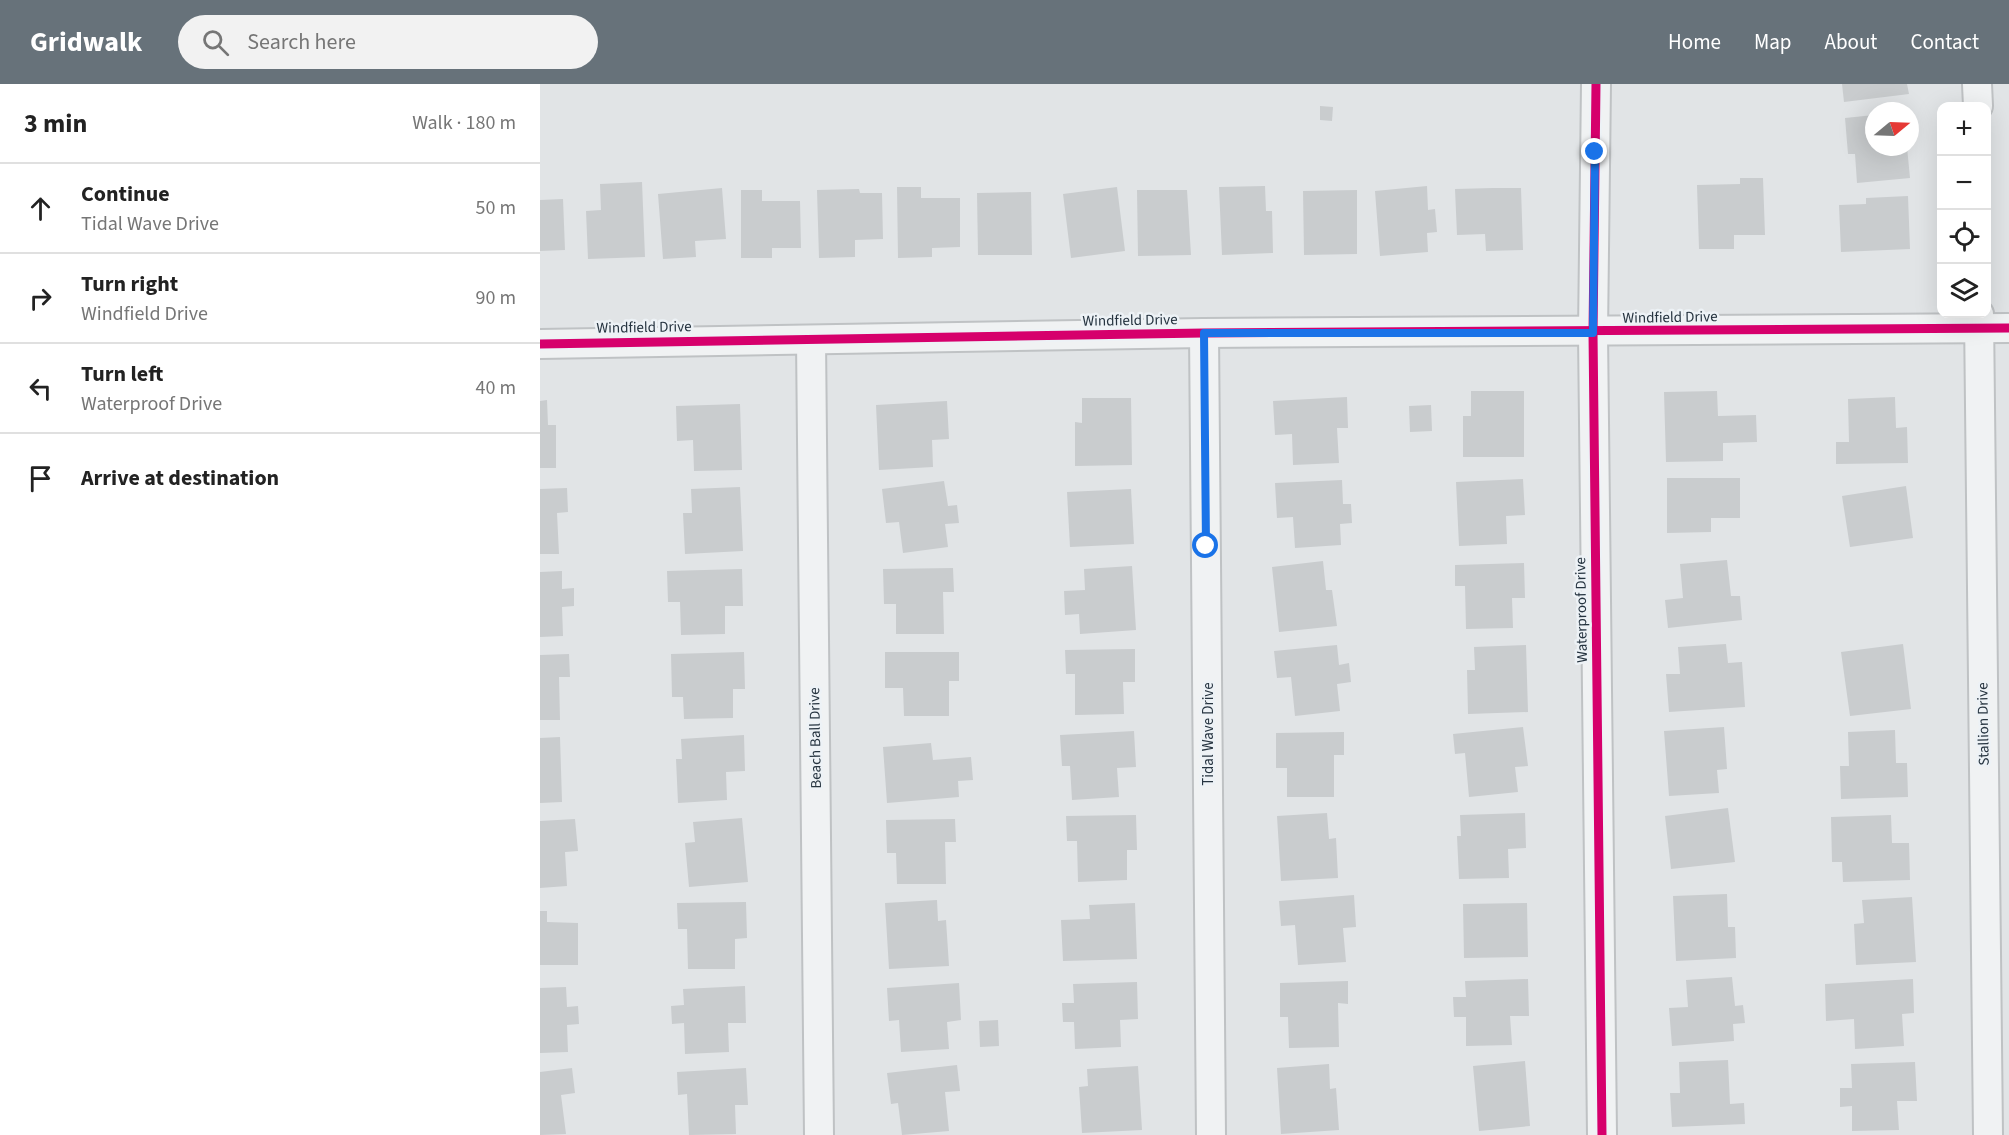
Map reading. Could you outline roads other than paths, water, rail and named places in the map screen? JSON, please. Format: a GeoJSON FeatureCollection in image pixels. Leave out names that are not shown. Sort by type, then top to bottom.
{"type":"FeatureCollection","features":[{"type":"Feature","properties":{"kind":"street","name":"Waterproof Drive"},"geometry":{"type":"LineString","coordinates":[[1596,84],[1593,333],[1602,1135]]}},
{"type":"Feature","properties":{"kind":"street"},"geometry":{"type":"LineString","coordinates":[[1977,84],[1978,102]]}},
{"type":"Feature","properties":{"kind":"street","name":"Windfield Drive"},"geometry":{"type":"LineString","coordinates":[[540,344],[1204,333],[1593,333],[1979,321],[2009,328]]}},
{"type":"Feature","properties":{"kind":"street","name":"Stallion Drive"},"geometry":{"type":"LineString","coordinates":[[1979,321],[1988,1135]]}},
{"type":"Feature","properties":{"kind":"street","name":"Tidal Wave Drive"},"geometry":{"type":"LineString","coordinates":[[1204,333],[1211,1135]]}},
{"type":"Feature","properties":{"kind":"street","name":"Beach Ball Drive"},"geometry":{"type":"LineString","coordinates":[[811,340],[819,1135]]}}]}
